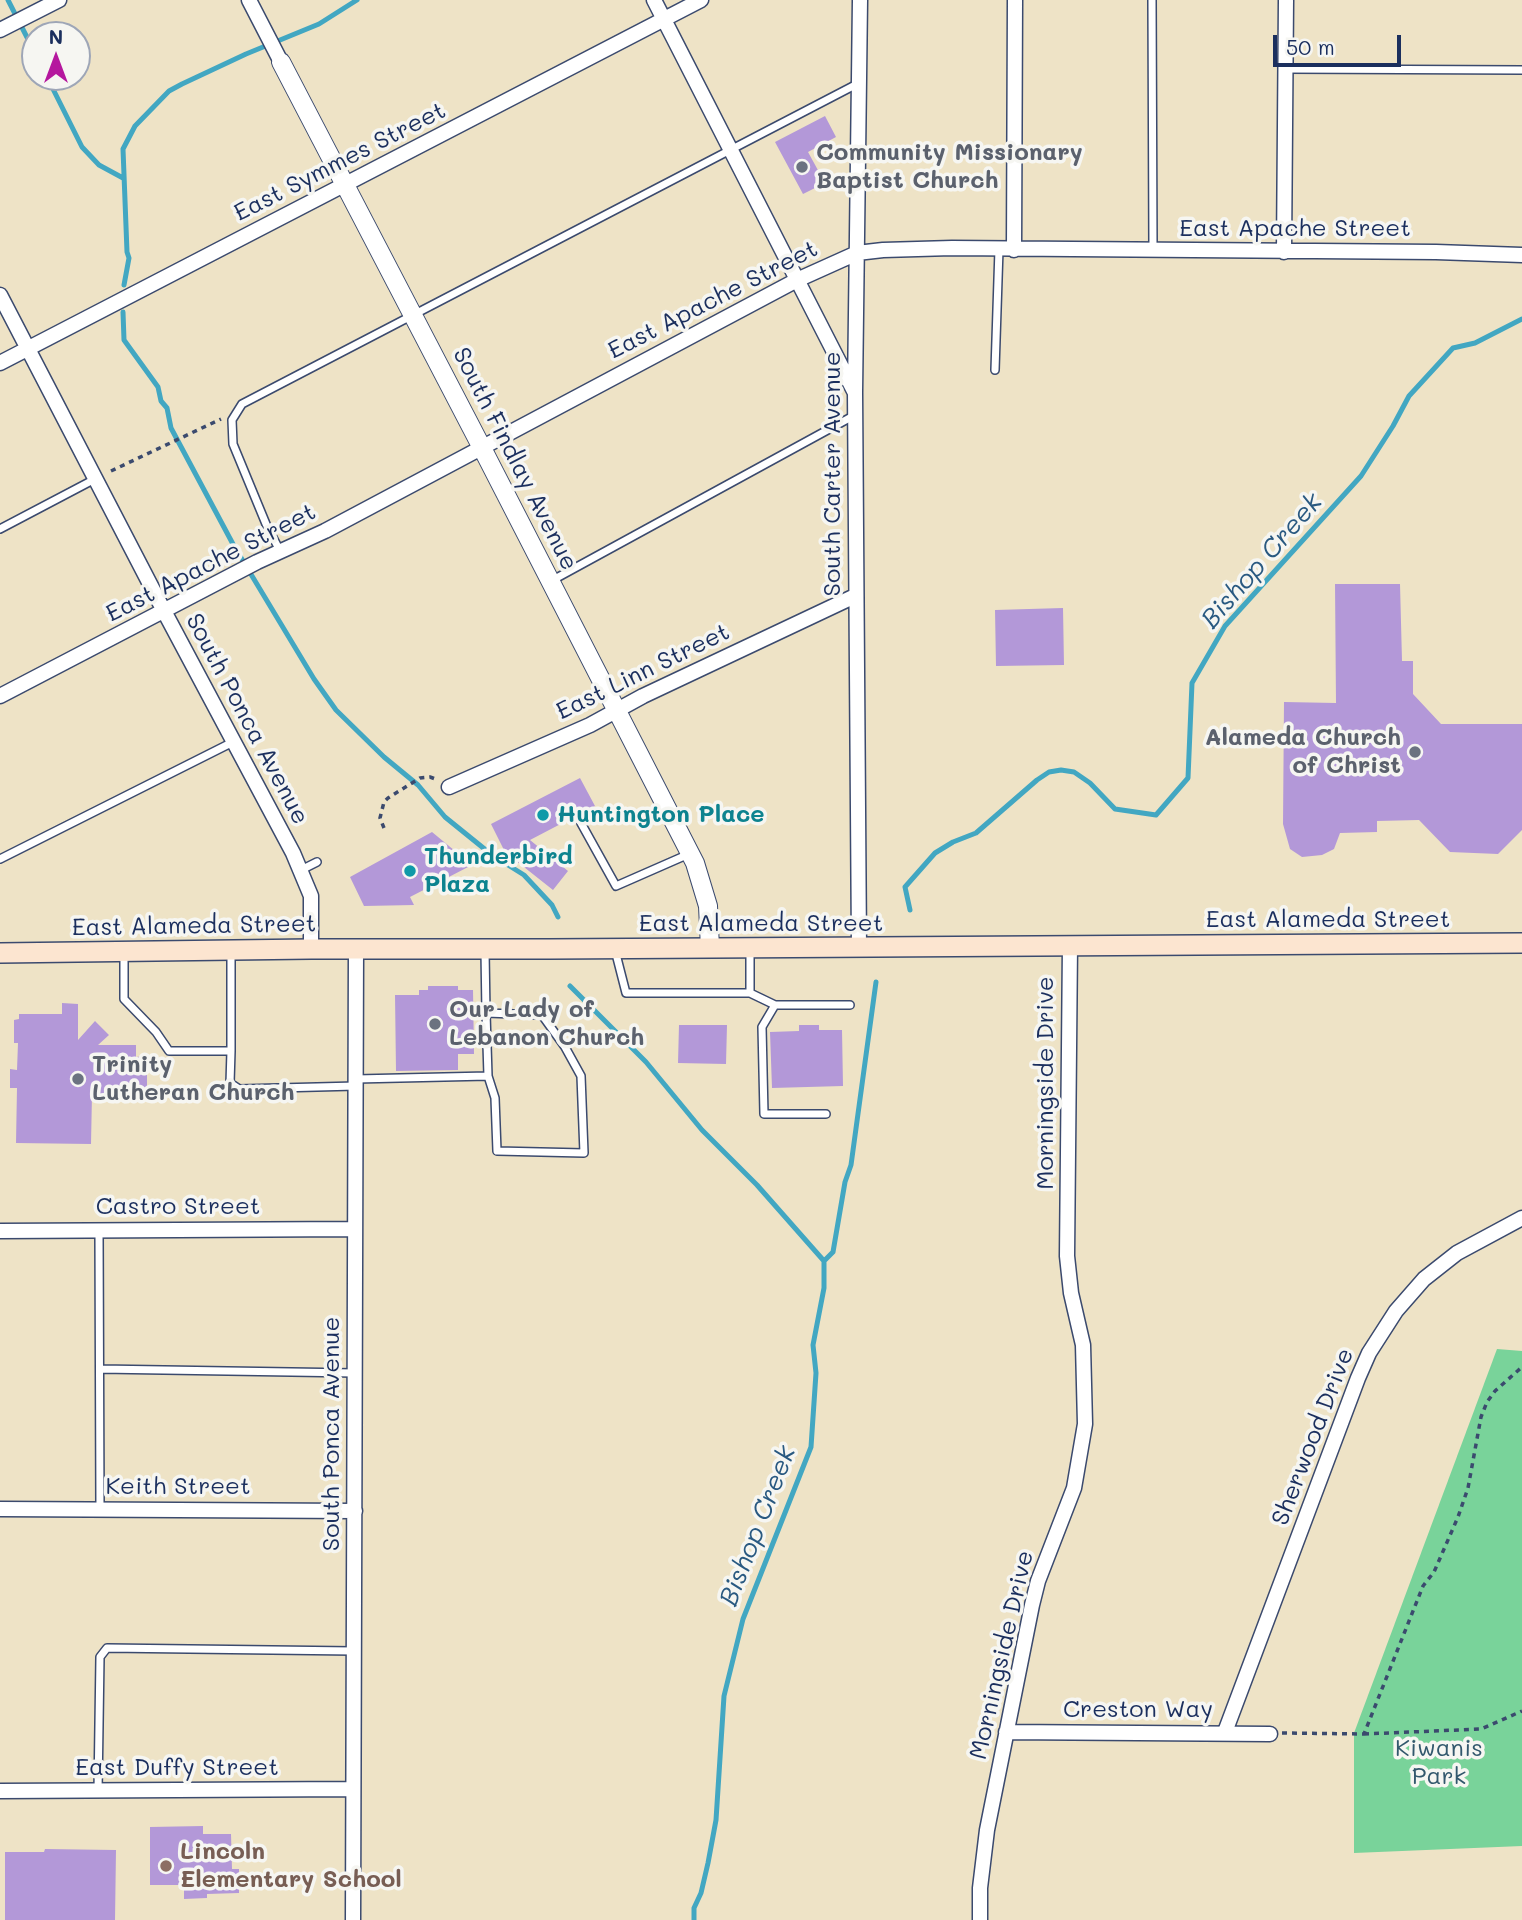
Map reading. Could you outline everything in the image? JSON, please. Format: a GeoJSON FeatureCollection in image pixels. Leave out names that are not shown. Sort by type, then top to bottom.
{"type":"FeatureCollection","features":[{"type":"Feature","properties":{"kind":"main road","name":"East Alameda Street"},"geometry":{"type":"LineString","coordinates":[[0,953],[311,948],[859,948],[1522,943]]}},
{"type":"Feature","properties":{"kind":"street"},"geometry":{"type":"LineString","coordinates":[[13,23],[59,0]]}},
{"type":"Feature","properties":{"kind":"street","name":"South Findlay Avenue"},"geometry":{"type":"LineString","coordinates":[[249,0],[690,854],[708,906],[710,948]]}},
{"type":"Feature","properties":{"kind":"street"},"geometry":{"type":"LineString","coordinates":[[654,0],[855,393]]}},
{"type":"Feature","properties":{"kind":"street","name":"East Symmes Street"},"geometry":{"type":"LineString","coordinates":[[0,363],[701,0]]}},
{"type":"Feature","properties":{"kind":"street","name":"South Carter Avenue"},"geometry":{"type":"LineString","coordinates":[[859,948],[855,393],[860,0]]}},
{"type":"Feature","properties":{"kind":"street"},"geometry":{"type":"LineString","coordinates":[[1014,250],[1016,0]]}},
{"type":"Feature","properties":{"kind":"street"},"geometry":{"type":"LineString","coordinates":[[1284,253],[1286,0]]}},
{"type":"Feature","properties":{"kind":"street","name":"East Apache Street"},"geometry":{"type":"LineString","coordinates":[[0,696],[257,562],[325,530],[797,280],[857,253],[883,250],[999,249],[1522,255]]}},
{"type":"Feature","properties":{"kind":"street","name":"South Ponca Avenue"},"geometry":{"type":"LineString","coordinates":[[0,295],[300,870],[311,896],[311,948]]}},
{"type":"Feature","properties":{"kind":"street","name":"East Linn Street"},"geometry":{"type":"LineString","coordinates":[[449,787],[618,710],[855,596]]}},
{"type":"Feature","properties":{"kind":"street","name":"Morningside Drive"},"geometry":{"type":"LineString","coordinates":[[980,1920],[980,1888],[987,1830],[1006,1732],[1038,1581],[1074,1488],[1085,1424],[1083,1345],[1068,1277],[1067,1256],[1070,945]]}},
{"type":"Feature","properties":{"kind":"street","name":"South Ponca Avenue"},"geometry":{"type":"LineString","coordinates":[[353,1920],[356,949]]}},
{"type":"Feature","properties":{"kind":"street","name":"Sherwood Drive"},"geometry":{"type":"LineString","coordinates":[[1226,1732],[1369,1353],[1396,1311],[1424,1279],[1457,1253],[1522,1218]]}},
{"type":"Feature","properties":{"kind":"street","name":"Castro Street"},"geometry":{"type":"LineString","coordinates":[[0,1231],[355,1229]]}},
{"type":"Feature","properties":{"kind":"street","name":"Keith Street"},"geometry":{"type":"LineString","coordinates":[[0,1509],[355,1511]]}},
{"type":"Feature","properties":{"kind":"street","name":"Creston Way"},"geometry":{"type":"LineString","coordinates":[[1006,1732],[1270,1734]]}},
{"type":"Feature","properties":{"kind":"street","name":"East Duffy Street"},"geometry":{"type":"LineString","coordinates":[[0,1791],[353,1789]]}},
{"type":"Feature","properties":{"kind":"lane"},"geometry":{"type":"LineString","coordinates":[[1152,0],[1153,251]]}},
{"type":"Feature","properties":{"kind":"lane"},"geometry":{"type":"LineString","coordinates":[[1286,69],[1522,70]]}},
{"type":"Feature","properties":{"kind":"lane"},"geometry":{"type":"LineString","coordinates":[[280,552],[233,444],[232,420],[236,412],[255,396],[859,83]]}},
{"type":"Feature","properties":{"kind":"lane"},"geometry":{"type":"LineString","coordinates":[[995,370],[999,249]]}},
{"type":"Feature","properties":{"kind":"lane"},"geometry":{"type":"LineString","coordinates":[[550,582],[855,415]]}},
{"type":"Feature","properties":{"kind":"lane"},"geometry":{"type":"LineString","coordinates":[[0,529],[95,480]]}},
{"type":"Feature","properties":{"kind":"lane"},"geometry":{"type":"LineString","coordinates":[[0,859],[233,742]]}},
{"type":"Feature","properties":{"kind":"lane"},"geometry":{"type":"LineString","coordinates":[[582,823],[616,886],[690,854]]}},
{"type":"Feature","properties":{"kind":"lane"},"geometry":{"type":"LineString","coordinates":[[300,870],[317,862]]}},
{"type":"Feature","properties":{"kind":"lane"},"geometry":{"type":"LineString","coordinates":[[750,948],[750,993]]}},
{"type":"Feature","properties":{"kind":"lane"},"geometry":{"type":"LineString","coordinates":[[485,949],[486,1013],[488,1076],[495,1098],[497,1151],[584,1153],[581,1076],[565,1047],[542,1015],[486,1013]]}},
{"type":"Feature","properties":{"kind":"lane"},"geometry":{"type":"LineString","coordinates":[[614,949],[626,993],[750,993],[775,1005],[850,1005]]}},
{"type":"Feature","properties":{"kind":"lane"},"geometry":{"type":"LineString","coordinates":[[232,950],[230,1083],[239,1089],[488,1076]]}},
{"type":"Feature","properties":{"kind":"lane"},"geometry":{"type":"LineString","coordinates":[[124,951],[124,999],[156,1032],[169,1051],[231,1051]]}},
{"type":"Feature","properties":{"kind":"lane"},"geometry":{"type":"LineString","coordinates":[[775,1005],[762,1027],[764,1114],[826,1114]]}},
{"type":"Feature","properties":{"kind":"lane"},"geometry":{"type":"LineString","coordinates":[[99,1231],[100,1510]]}},
{"type":"Feature","properties":{"kind":"lane"},"geometry":{"type":"LineString","coordinates":[[100,1369],[355,1373]]}},
{"type":"Feature","properties":{"kind":"lane"},"geometry":{"type":"LineString","coordinates":[[98,1791],[100,1657],[107,1648],[354,1651]]}},
{"type":"Feature","properties":{"kind":"path"},"geometry":{"type":"LineString","coordinates":[[111,471],[236,412]]}},
{"type":"Feature","properties":{"kind":"path"},"geometry":{"type":"LineString","coordinates":[[384,828],[380,818],[384,802],[420,779]]}},
{"type":"Feature","properties":{"kind":"path"},"geometry":{"type":"LineString","coordinates":[[1364,1734],[1423,1586],[1434,1572],[1458,1517],[1468,1488],[1481,1417],[1487,1402],[1495,1391],[1522,1367]]}},
{"type":"Feature","properties":{"kind":"path"},"geometry":{"type":"LineString","coordinates":[[1270,1734],[1364,1734],[1481,1728],[1522,1712]]}},
{"type":"Feature","properties":{"kind":"green space","name":"Kiwanis Park"},"geometry":{"type":"Polygon","coordinates":[[[1497,1349],[1522,1351],[1522,1846],[1354,1853],[1354,1733],[1497,1349]]]}},
{"type":"Feature","properties":{"kind":"building","name":"Community Missionary Baptist Church"},"geometry":{"type":"Polygon","coordinates":[[[825,116],[836,137],[808,152],[825,183],[803,194],[775,142],[825,116]]]}},
{"type":"Feature","properties":{"kind":"building"},"geometry":{"type":"Polygon","coordinates":[[[1335,584],[1400,584],[1402,661],[1413,661],[1413,694],[1441,724],[1522,724],[1522,830],[1498,854],[1450,852],[1419,820],[1377,821],[1377,832],[1340,833],[1334,849],[1322,855],[1302,857],[1290,849],[1283,824],[1284,702],[1336,703],[1335,584]]]}},
{"type":"Feature","properties":{"kind":"building"},"geometry":{"type":"Polygon","coordinates":[[[1063,608],[1064,665],[996,666],[995,610],[1063,608]]]}},
{"type":"Feature","properties":{"kind":"building","name":"Huntington Place"},"geometry":{"type":"Polygon","coordinates":[[[580,778],[595,806],[530,840],[568,871],[553,890],[505,852],[491,824],[580,778]]]}},
{"type":"Feature","properties":{"kind":"building","name":"Thunderbird Plaza"},"geometry":{"type":"Polygon","coordinates":[[[432,832],[472,865],[410,897],[414,905],[364,906],[350,877],[432,832]]]}},
{"type":"Feature","properties":{"kind":"building","name":"Our Lady of Lebanon Church"},"geometry":{"type":"Polygon","coordinates":[[[428,986],[458,986],[458,990],[473,990],[474,1054],[458,1054],[458,1070],[396,1071],[395,995],[419,995],[419,990],[428,990],[428,986]]]}},
{"type":"Feature","properties":{"kind":"building","name":"Trinity Lutheran Church"},"geometry":{"type":"Polygon","coordinates":[[[62,1003],[78,1004],[78,1040],[95,1021],[109,1035],[98,1045],[136,1045],[136,1057],[147,1056],[147,1094],[92,1094],[91,1144],[16,1143],[17,1088],[10,1088],[10,1069],[17,1070],[18,1043],[14,1043],[14,1020],[19,1019],[19,1014],[62,1014],[62,1003]]]}},
{"type":"Feature","properties":{"kind":"building"},"geometry":{"type":"Polygon","coordinates":[[[679,1025],[727,1025],[726,1064],[678,1063],[679,1025]]]}},
{"type":"Feature","properties":{"kind":"building"},"geometry":{"type":"Polygon","coordinates":[[[799,1025],[819,1025],[819,1030],[842,1030],[843,1086],[772,1088],[770,1032],[799,1031],[799,1025]]]}},
{"type":"Feature","properties":{"kind":"building"},"geometry":{"type":"Polygon","coordinates":[[[203,1826],[203,1834],[231,1834],[232,1869],[239,1869],[239,1893],[207,1894],[207,1898],[184,1899],[184,1885],[150,1885],[150,1827],[203,1826]]]}},
{"type":"Feature","properties":{"kind":"building"},"geometry":{"type":"Polygon","coordinates":[[[45,1849],[116,1850],[115,1920],[5,1920],[5,1852],[44,1852],[45,1849]]]}},
{"type":"Feature","properties":{"kind":"waterway"},"geometry":{"type":"LineString","coordinates":[[8,0],[21,26]]}},
{"type":"Feature","properties":{"kind":"waterway"},"geometry":{"type":"LineString","coordinates":[[124,285],[129,258],[123,149],[135,126],[169,91],[246,54],[319,24],[357,0]]}},
{"type":"Feature","properties":{"kind":"waterway"},"geometry":{"type":"LineString","coordinates":[[54,91],[82,147],[99,165],[123,178]]}},
{"type":"Feature","properties":{"kind":"waterway"},"geometry":{"type":"LineString","coordinates":[[123,312],[124,340],[158,387],[161,401],[167,408],[171,428],[234,546],[314,679],[336,710],[384,757],[418,785],[445,817],[492,855],[524,875],[552,905],[558,917]]}},
{"type":"Feature","properties":{"kind":"waterway","name":"Bishop Creek"},"geometry":{"type":"LineString","coordinates":[[910,910],[905,887],[935,853],[976,833],[1049,772],[1074,772],[1090,783],[1115,809],[1156,815],[1188,778],[1192,683],[1225,626],[1361,476],[1409,396],[1453,348],[1475,343],[1522,319]]}},
{"type":"Feature","properties":{"kind":"waterway","name":"Bishop Creek"},"geometry":{"type":"LineString","coordinates":[[824,1261],[833,1252],[845,1182],[851,1165],[876,982]]}},
{"type":"Feature","properties":{"kind":"waterway"},"geometry":{"type":"LineString","coordinates":[[570,986],[646,1062],[702,1130],[757,1185],[824,1261]]}},
{"type":"Feature","properties":{"kind":"waterway","name":"Bishop Creek"},"geometry":{"type":"LineString","coordinates":[[694,1920],[694,1908],[701,1893],[716,1820],[724,1696],[743,1619],[811,1447],[816,1373],[813,1345],[824,1288],[824,1261]]}},
{"type":"Feature","properties":{"kind":"place","name":"Community Missionary Baptist Church"},"geometry":{"type":"Point","coordinates":[802,167]}},
{"type":"Feature","properties":{"kind":"place","name":"Alameda Church of Christ"},"geometry":{"type":"Point","coordinates":[1415,752]}},
{"type":"Feature","properties":{"kind":"place","name":"Huntington Place"},"geometry":{"type":"Point","coordinates":[543,815]}},
{"type":"Feature","properties":{"kind":"place","name":"Thunderbird Plaza"},"geometry":{"type":"Point","coordinates":[410,871]}},
{"type":"Feature","properties":{"kind":"place","name":"Our Lady of Lebanon Church"},"geometry":{"type":"Point","coordinates":[435,1024]}},
{"type":"Feature","properties":{"kind":"place","name":"Trinity Lutheran Church"},"geometry":{"type":"Point","coordinates":[78,1079]}},
{"type":"Feature","properties":{"kind":"place","name":"Lincoln Elementary School"},"geometry":{"type":"Point","coordinates":[166,1866]}}]}
